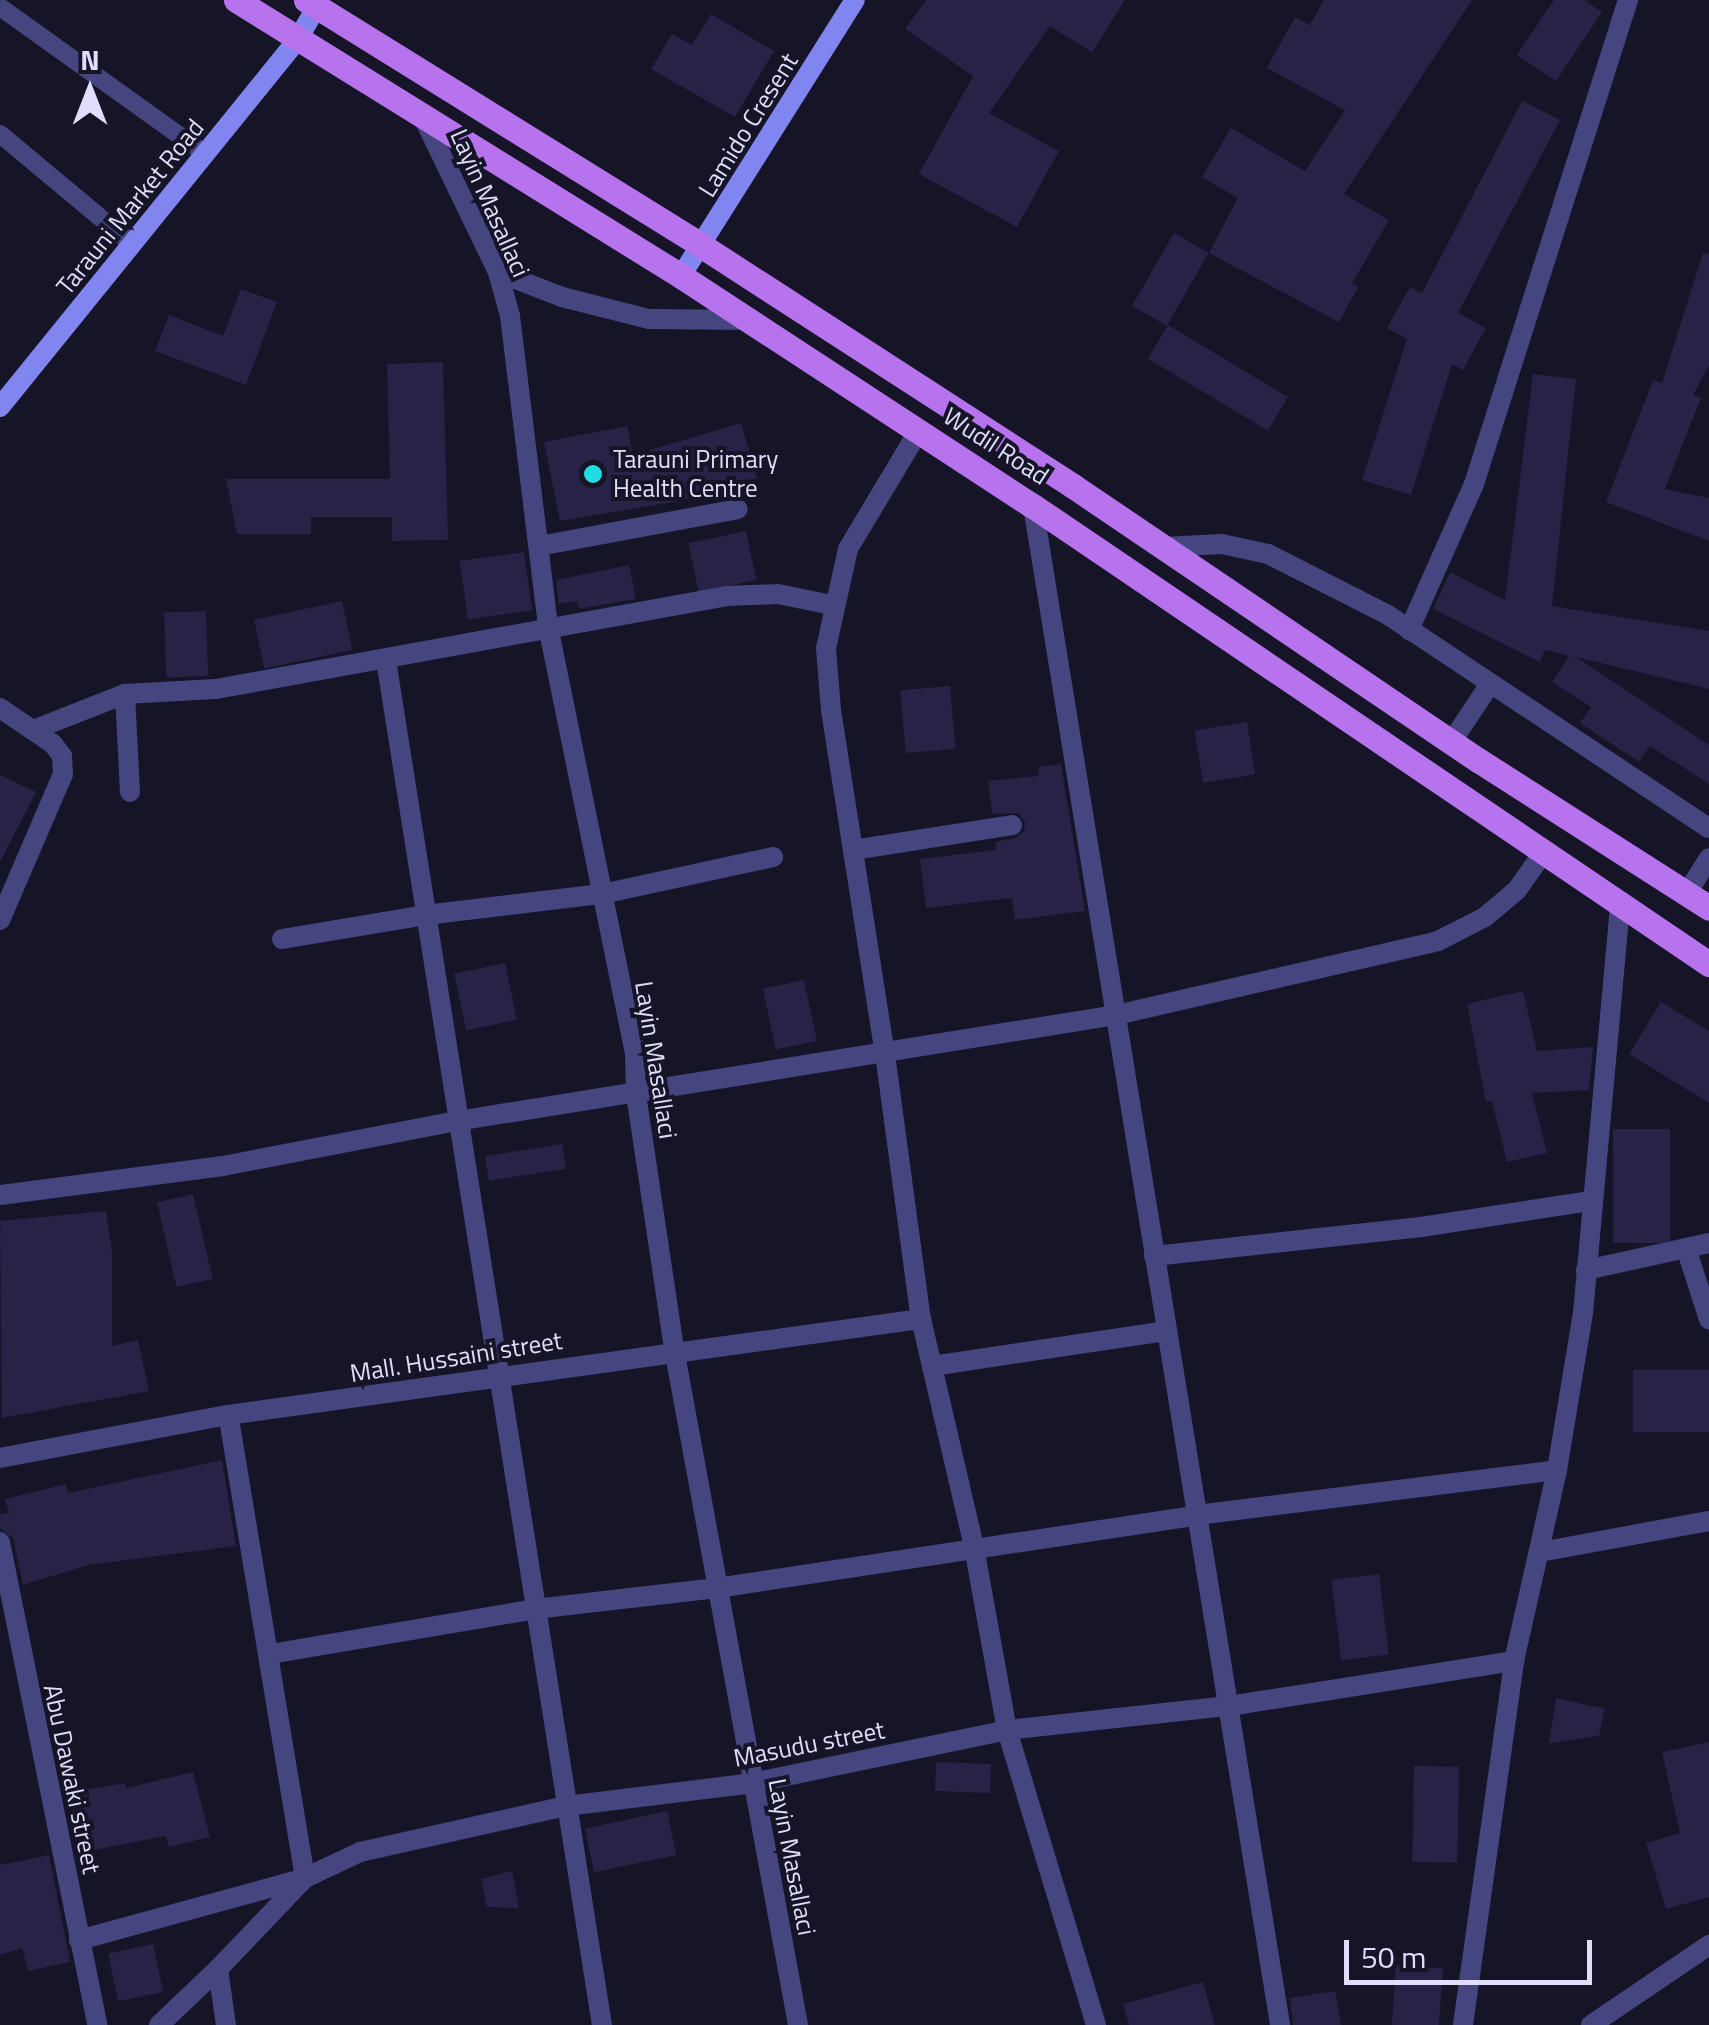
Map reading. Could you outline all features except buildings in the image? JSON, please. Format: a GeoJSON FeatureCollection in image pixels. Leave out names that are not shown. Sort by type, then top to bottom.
{"type":"FeatureCollection","features":[{"type":"Feature","properties":{"kind":"main road","name":"Wudil Road"},"geometry":{"type":"LineString","coordinates":[[236,0],[681,276],[1033,506],[1709,964]]}},
{"type":"Feature","properties":{"kind":"main road","name":"Wudil Road"},"geometry":{"type":"LineString","coordinates":[[311,3],[702,246],[1709,908]]}},
{"type":"Feature","properties":{"kind":"street","name":"Lamido Cresent"},"geometry":{"type":"LineString","coordinates":[[681,276],[855,0]]}},
{"type":"Feature","properties":{"kind":"street"},"geometry":{"type":"LineString","coordinates":[[1409,630],[1474,484],[1628,0]]}},
{"type":"Feature","properties":{"kind":"street","name":"Tarauni Market Road"},"geometry":{"type":"LineString","coordinates":[[0,407],[298,39],[311,3]]}},
{"type":"Feature","properties":{"kind":"street","name":"Layin Masallaci"},"geometry":{"type":"LineString","coordinates":[[423,117],[498,272],[510,316],[548,626],[635,1054],[636,1094],[675,1354],[798,2025]]}},
{"type":"Feature","properties":{"kind":"street"},"geometry":{"type":"LineString","coordinates":[[498,272],[562,296],[649,319],[748,320]]}},
{"type":"Feature","properties":{"kind":"street"},"geometry":{"type":"LineString","coordinates":[[918,432],[848,549],[832,605],[826,648],[831,710],[885,1054],[921,1319],[974,1547],[1007,1730],[1096,2025]]}},
{"type":"Feature","properties":{"kind":"street"},"geometry":{"type":"LineString","coordinates":[[1033,506],[1280,2025]]}},
{"type":"Feature","properties":{"kind":"street"},"geometry":{"type":"LineString","coordinates":[[538,546],[738,509]]}},
{"type":"Feature","properties":{"kind":"street"},"geometry":{"type":"LineString","coordinates":[[1164,547],[1222,544],[1268,554],[1409,630],[1709,828]]}},
{"type":"Feature","properties":{"kind":"street"},"geometry":{"type":"LineString","coordinates":[[33,730],[126,694],[216,689],[752,592],[832,605]]}},
{"type":"Feature","properties":{"kind":"street"},"geometry":{"type":"LineString","coordinates":[[386,660],[602,2023],[579,2025]]}},
{"type":"Feature","properties":{"kind":"street"},"geometry":{"type":"LineString","coordinates":[[1452,742],[1490,684]]}},
{"type":"Feature","properties":{"kind":"street"},"geometry":{"type":"LineString","coordinates":[[126,694],[130,792]]}},
{"type":"Feature","properties":{"kind":"street"},"geometry":{"type":"LineString","coordinates":[[0,708],[62,756],[63,774],[0,920]]}},
{"type":"Feature","properties":{"kind":"street"},"geometry":{"type":"LineString","coordinates":[[853,850],[1012,826]]}},
{"type":"Feature","properties":{"kind":"street"},"geometry":{"type":"LineString","coordinates":[[0,1195],[222,1166],[457,1121],[1116,1015],[1438,941],[1485,917],[1506,899],[1542,853]]}},
{"type":"Feature","properties":{"kind":"street"},"geometry":{"type":"LineString","coordinates":[[282,940],[425,915],[602,894],[774,857]]}},
{"type":"Feature","properties":{"kind":"street"},"geometry":{"type":"LineString","coordinates":[[1687,894],[1709,858]]}},
{"type":"Feature","properties":{"kind":"street"},"geometry":{"type":"LineString","coordinates":[[1464,2025],[1514,1662],[1557,1470],[1586,1270],[1620,903]]}},
{"type":"Feature","properties":{"kind":"street"},"geometry":{"type":"LineString","coordinates":[[1154,1256],[1420,1228],[1591,1201]]}},
{"type":"Feature","properties":{"kind":"street"},"geometry":{"type":"LineString","coordinates":[[1586,1270],[1709,1243]]}},
{"type":"Feature","properties":{"kind":"street"},"geometry":{"type":"LineString","coordinates":[[1686,1248],[1709,1319]]}},
{"type":"Feature","properties":{"kind":"street","name":"Mall. Hussaini street"},"geometry":{"type":"LineString","coordinates":[[0,1458],[228,1414],[921,1319]]}},
{"type":"Feature","properties":{"kind":"street"},"geometry":{"type":"LineString","coordinates":[[932,1366],[1167,1331]]}},
{"type":"Feature","properties":{"kind":"street"},"geometry":{"type":"LineString","coordinates":[[80,1940],[305,1878],[228,1414]]}},
{"type":"Feature","properties":{"kind":"street"},"geometry":{"type":"LineString","coordinates":[[270,1654],[535,1609],[717,1588],[1198,1515],[1557,1470]]}},
{"type":"Feature","properties":{"kind":"street"},"geometry":{"type":"LineString","coordinates":[[1540,1552],[1709,1520]]}},
{"type":"Feature","properties":{"kind":"street","name":"Abu Dawaki street"},"geometry":{"type":"LineString","coordinates":[[0,1542],[97,2025]]}},
{"type":"Feature","properties":{"kind":"street","name":"Masudu street"},"geometry":{"type":"LineString","coordinates":[[159,2025],[305,1878],[360,1852],[566,1806],[752,1783],[1007,1730],[1229,1706],[1514,1662]]}},
{"type":"Feature","properties":{"kind":"street"},"geometry":{"type":"LineString","coordinates":[[1591,2025],[1709,1945]]}},
{"type":"Feature","properties":{"kind":"street"},"geometry":{"type":"LineString","coordinates":[[218,1969],[226,2025]]}},
{"type":"Feature","properties":{"kind":"lane"},"geometry":{"type":"LineString","coordinates":[[0,7],[205,154]]}},
{"type":"Feature","properties":{"kind":"lane"},"geometry":{"type":"LineString","coordinates":[[0,134],[132,244]]}},
{"type":"Feature","properties":{"kind":"place","name":"Tarauni Primary Health Centre"},"geometry":{"type":"Point","coordinates":[593,474]}}]}
